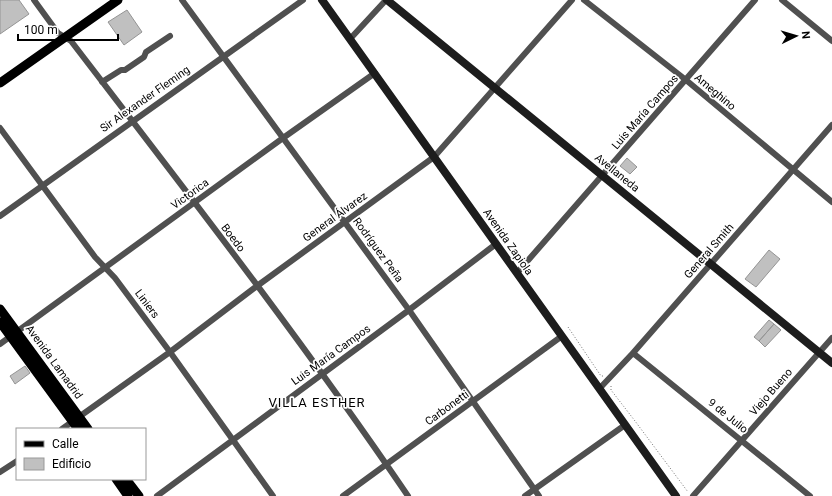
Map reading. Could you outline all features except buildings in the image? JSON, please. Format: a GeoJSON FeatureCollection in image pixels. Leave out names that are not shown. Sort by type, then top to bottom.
{"type":"FeatureCollection","features":[{"type":"Feature","properties":{"kind":"main road"},"geometry":{"type":"LineString","coordinates":[[0,83],[118,0]]}},
{"type":"Feature","properties":{"kind":"main road","name":"Avenida Zapiola"},"geometry":{"type":"LineString","coordinates":[[322,0],[676,496]]}},
{"type":"Feature","properties":{"kind":"main road","name":"Avellaneda"},"geometry":{"type":"LineString","coordinates":[[386,0],[832,363]]}},
{"type":"Feature","properties":{"kind":"main road","name":"Avenida Lamadrid"},"geometry":{"type":"LineString","coordinates":[[0,309],[14,334],[77,423],[86,428]]}},
{"type":"Feature","properties":{"kind":"main road","name":"Avenida Lamadrid"},"geometry":{"type":"LineString","coordinates":[[0,322],[14,334]]}},
{"type":"Feature","properties":{"kind":"main road"},"geometry":{"type":"LineString","coordinates":[[117,480],[128,496]]}},
{"type":"Feature","properties":{"kind":"main road"},"geometry":{"type":"LineString","coordinates":[[127,480],[139,496]]}},
{"type":"Feature","properties":{"kind":"street","name":"Boedo"},"geometry":{"type":"LineString","coordinates":[[34,0],[58,32],[71,42],[195,203],[322,374],[408,496]]}},
{"type":"Feature","properties":{"kind":"street","name":"Rodríguez Peña"},"geometry":{"type":"LineString","coordinates":[[182,0],[409,310],[539,496]]}},
{"type":"Feature","properties":{"kind":"street","name":"Sir Alexander Fleming"},"geometry":{"type":"LineString","coordinates":[[0,216],[303,0]]}},
{"type":"Feature","properties":{"kind":"street"},"geometry":{"type":"LineString","coordinates":[[350,39],[386,0]]}},
{"type":"Feature","properties":{"kind":"street","name":"General Álvarez"},"geometry":{"type":"LineString","coordinates":[[64,428],[77,423],[257,286],[434,157],[572,0]]}},
{"type":"Feature","properties":{"kind":"street","name":"Ameghino"},"geometry":{"type":"LineString","coordinates":[[584,0],[686,80],[832,202]]}},
{"type":"Feature","properties":{"kind":"street","name":"Luis María Campos"},"geometry":{"type":"LineString","coordinates":[[517,273],[755,0]]}},
{"type":"Feature","properties":{"kind":"street"},"geometry":{"type":"LineString","coordinates":[[782,0],[832,41]]}},
{"type":"Feature","properties":{"kind":"street"},"geometry":{"type":"LineString","coordinates":[[102,82],[121,70],[125,70],[132,66],[144,57],[146,52],[170,36]]}},
{"type":"Feature","properties":{"kind":"street","name":"Victorica"},"geometry":{"type":"LineString","coordinates":[[0,344],[283,138],[375,73]]}},
{"type":"Feature","properties":{"kind":"street","name":"General Smith"},"geometry":{"type":"LineString","coordinates":[[600,388],[633,353],[832,125]]}},
{"type":"Feature","properties":{"kind":"street","name":"Liniers"},"geometry":{"type":"LineString","coordinates":[[0,128],[95,258],[115,278],[170,352],[273,496]]}},
{"type":"Feature","properties":{"kind":"street","name":"Luis María Campos"},"geometry":{"type":"LineString","coordinates":[[157,496],[496,244]]}},
{"type":"Feature","properties":{"kind":"street","name":"Carbonetti"},"geometry":{"type":"LineString","coordinates":[[343,496],[562,336]]}},
{"type":"Feature","properties":{"kind":"street","name":"Viejo Bueno"},"geometry":{"type":"LineString","coordinates":[[691,496],[832,338]]}},
{"type":"Feature","properties":{"kind":"street","name":"9 de Julio"},"geometry":{"type":"LineString","coordinates":[[633,353],[810,496]]}},
{"type":"Feature","properties":{"kind":"street"},"geometry":{"type":"LineString","coordinates":[[525,496],[625,425]]}},
{"type":"Feature","properties":{"kind":"street"},"geometry":{"type":"LineString","coordinates":[[0,472],[16,461]]}},
{"type":"Feature","properties":{"kind":"path"},"geometry":{"type":"LineString","coordinates":[[568,327],[601,376],[604,376],[611,385],[611,390],[691,496]]}},
{"type":"Feature","properties":{"kind":"district","name":"VILLA ESTHER"},"geometry":{"type":"Point","coordinates":[317,402]}}]}
